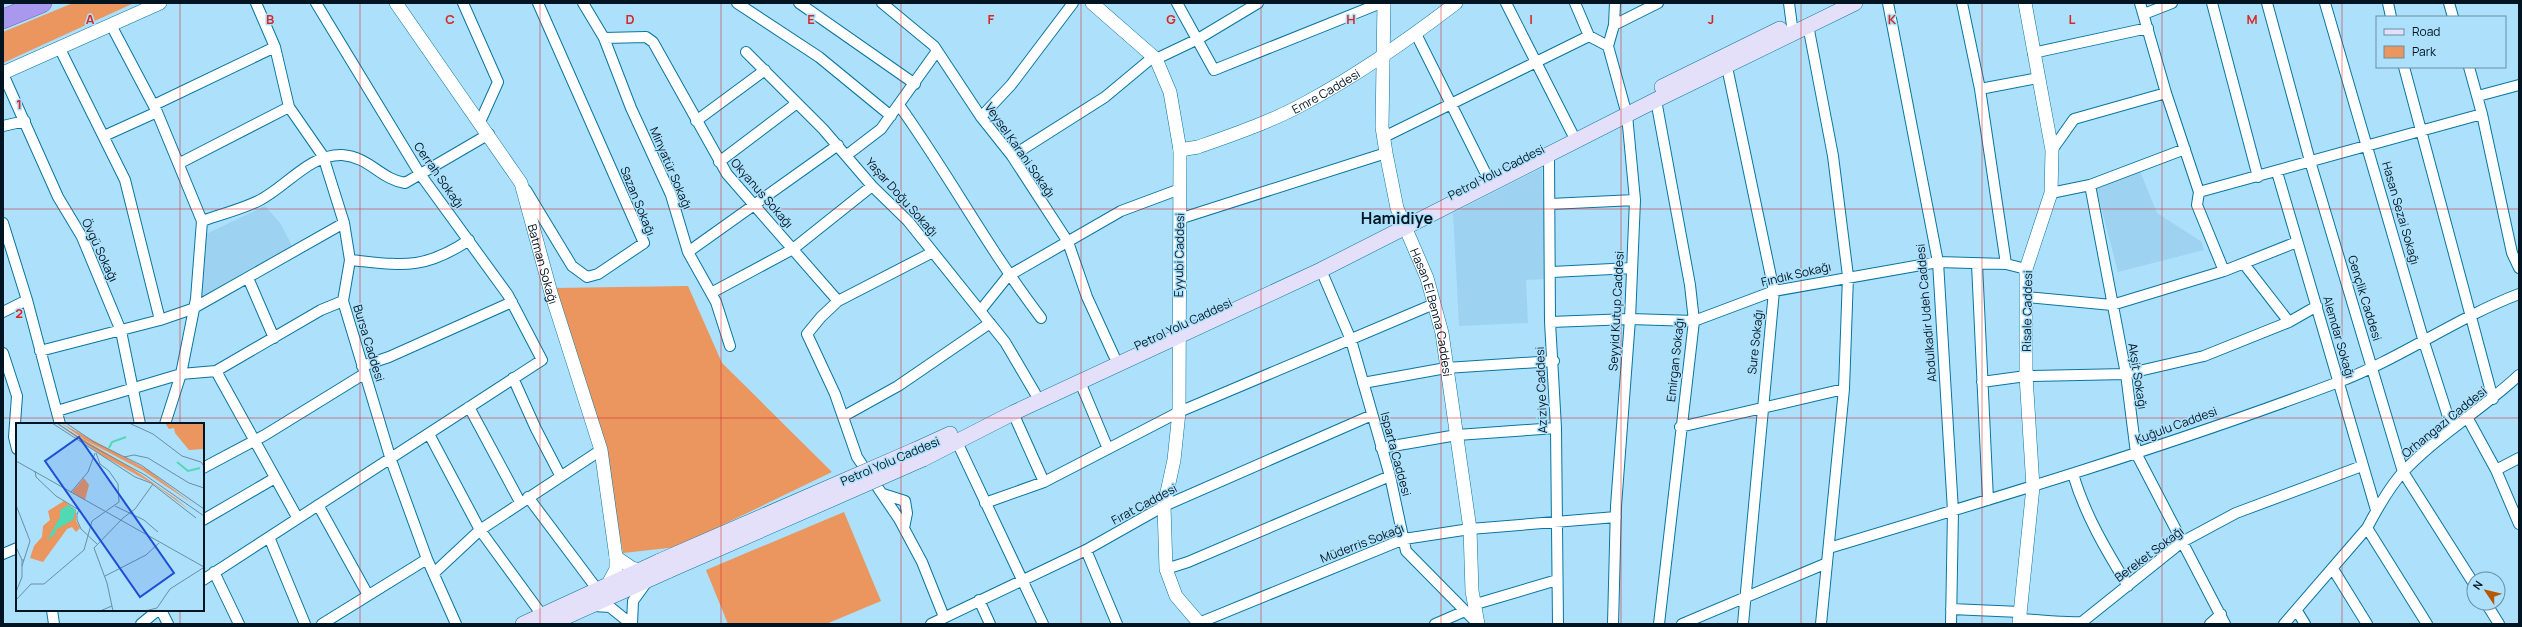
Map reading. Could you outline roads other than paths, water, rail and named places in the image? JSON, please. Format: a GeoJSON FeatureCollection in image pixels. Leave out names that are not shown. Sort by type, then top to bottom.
{"type":"FeatureCollection","features":[{"type":"Feature","properties":{"kind":"highway"},"geometry":{"type":"LineString","coordinates":[[3,19],[42,3]]}},
{"type":"Feature","properties":{"kind":"main road","name":"Petrol Yolu Caddesi"},"geometry":{"type":"LineString","coordinates":[[919,454],[957,442],[1013,413],[1080,382],[1178,332],[1403,223],[1549,156],[1626,110],[1656,100],[1727,67],[1834,3]]}},
{"type":"Feature","properties":{"kind":"main road","name":"Petrol Yolu Caddesi"},"geometry":{"type":"LineString","coordinates":[[523,624],[546,620],[590,606],[646,574],[919,454],[1036,393],[1114,356],[1178,332],[1321,270],[1487,176],[1572,133],[1626,110],[1792,29],[1808,25],[1855,3]]}},
{"type":"Feature","properties":{"kind":"main road","name":"Petrol Yolu Caddesi"},"geometry":{"type":"LineString","coordinates":[[546,620],[602,586],[646,574]]}},
{"type":"Feature","properties":{"kind":"street"},"geometry":{"type":"LineString","coordinates":[[3,74],[160,3]]}},
{"type":"Feature","properties":{"kind":"street","name":"Bursa Caddesi"},"geometry":{"type":"LineString","coordinates":[[256,3],[275,47],[289,107],[323,156],[344,224],[350,260],[343,301],[391,460],[427,559],[456,624]]}},
{"type":"Feature","properties":{"kind":"street","name":"Cerrah Sokağı"},"geometry":{"type":"LineString","coordinates":[[316,3],[420,174],[469,240],[512,302],[542,360],[514,378]]}},
{"type":"Feature","properties":{"kind":"street","name":"Batman Sokağı"},"geometry":{"type":"LineString","coordinates":[[396,3],[522,183],[551,293],[601,450],[616,557],[616,569],[602,586]]}},
{"type":"Feature","properties":{"kind":"street"},"geometry":{"type":"LineString","coordinates":[[463,3],[498,82],[480,122]]}},
{"type":"Feature","properties":{"kind":"street","name":"Sazan Sokağı"},"geometry":{"type":"LineString","coordinates":[[522,183],[572,266],[587,277],[598,274],[644,243],[538,3]]}},
{"type":"Feature","properties":{"kind":"street","name":"Minyatür Sokağı"},"geometry":{"type":"LineString","coordinates":[[583,3],[604,38],[632,108],[671,195],[688,252],[716,302],[730,346]]}},
{"type":"Feature","properties":{"kind":"street"},"geometry":{"type":"LineString","coordinates":[[737,3],[819,57],[891,116]]}},
{"type":"Feature","properties":{"kind":"street"},"geometry":{"type":"LineString","coordinates":[[799,3],[915,84]]}},
{"type":"Feature","properties":{"kind":"street","name":"Veysel Karani Sokağı"},"geometry":{"type":"LineString","coordinates":[[882,3],[937,51],[981,117],[1012,156],[1068,242],[1087,297],[1114,356]]}},
{"type":"Feature","properties":{"kind":"street"},"geometry":{"type":"LineString","coordinates":[[981,117],[1011,84],[1073,3]]}},
{"type":"Feature","properties":{"kind":"street","name":"Eyyubi Caddesi"},"geometry":{"type":"LineString","coordinates":[[1092,3],[1155,58],[1170,92],[1180,150],[1178,332],[1179,412],[1174,460],[1164,506],[1166,569],[1176,596],[1199,624]]}},
{"type":"Feature","properties":{"kind":"street"},"geometry":{"type":"LineString","coordinates":[[1177,3],[1214,70],[1381,3]]}},
{"type":"Feature","properties":{"kind":"street"},"geometry":{"type":"LineString","coordinates":[[1012,156],[1105,97],[1155,58],[1198,39],[1258,3]]}},
{"type":"Feature","properties":{"kind":"street","name":"Hasan El Benna Caddesi"},"geometry":{"type":"LineString","coordinates":[[1384,3],[1384,137],[1386,152],[1397,208],[1427,278],[1442,333],[1470,529],[1472,591],[1470,607],[1478,624]]}},
{"type":"Feature","properties":{"kind":"street","name":"Emre Caddesi"},"geometry":{"type":"LineString","coordinates":[[1180,150],[1198,147],[1300,106],[1360,72],[1383,54],[1416,34],[1456,3]]}},
{"type":"Feature","properties":{"kind":"street"},"geometry":{"type":"LineString","coordinates":[[1506,3],[1572,133]]}},
{"type":"Feature","properties":{"kind":"street"},"geometry":{"type":"LineString","coordinates":[[1575,3],[1589,36],[1608,46],[1614,25],[1615,3]]}},
{"type":"Feature","properties":{"kind":"street"},"geometry":{"type":"LineString","coordinates":[[1614,25],[1658,3]]}},
{"type":"Feature","properties":{"kind":"street"},"geometry":{"type":"LineString","coordinates":[[1789,3],[1792,29]]}},
{"type":"Feature","properties":{"kind":"street","name":"Abdulkadir Udeh Caddesi"},"geometry":{"type":"LineString","coordinates":[[1888,3],[1938,262],[1953,511],[1951,624]]}},
{"type":"Feature","properties":{"kind":"street"},"geometry":{"type":"LineString","coordinates":[[1962,3],[1980,88],[2006,264]]}},
{"type":"Feature","properties":{"kind":"street","name":"Risale Caddesi"},"geometry":{"type":"LineString","coordinates":[[2019,618],[2033,488],[2026,376],[2026,269],[2051,193],[2052,150],[2025,3]]}},
{"type":"Feature","properties":{"kind":"street"},"geometry":{"type":"LineString","coordinates":[[2140,3],[2166,92],[2199,192],[2197,205],[2224,271]]}},
{"type":"Feature","properties":{"kind":"street"},"geometry":{"type":"LineString","coordinates":[[2144,14],[2172,3]]}},
{"type":"Feature","properties":{"kind":"street"},"geometry":{"type":"LineString","coordinates":[[2212,3],[2258,177]]}},
{"type":"Feature","properties":{"kind":"street","name":"Gençlik Caddesi"},"geometry":{"type":"LineString","coordinates":[[2266,3],[2310,161],[2403,472],[2466,571]]}},
{"type":"Feature","properties":{"kind":"street","name":"Hasan Sezai Sokağı"},"geometry":{"type":"LineString","coordinates":[[2325,3],[2424,342],[2452,430]]}},
{"type":"Feature","properties":{"kind":"street"},"geometry":{"type":"LineString","coordinates":[[2388,3],[2392,16]]}},
{"type":"Feature","properties":{"kind":"street"},"geometry":{"type":"LineString","coordinates":[[2449,3],[2453,16]]}},
{"type":"Feature","properties":{"kind":"street"},"geometry":{"type":"LineString","coordinates":[[111,25],[155,108],[180,163],[202,221],[196,299],[192,309],[181,374],[164,423]]}},
{"type":"Feature","properties":{"kind":"street"},"geometry":{"type":"LineString","coordinates":[[1808,25],[1833,156],[1848,276],[1844,389],[1821,624]]}},
{"type":"Feature","properties":{"kind":"street"},"geometry":{"type":"LineString","coordinates":[[2033,52],[2148,28]]}},
{"type":"Feature","properties":{"kind":"street"},"geometry":{"type":"LineString","coordinates":[[1416,34],[1487,176]]}},
{"type":"Feature","properties":{"kind":"street"},"geometry":{"type":"LineString","coordinates":[[1384,137],[1451,102],[1589,36]]}},
{"type":"Feature","properties":{"kind":"street","name":"Okyanus Sokağı"},"geometry":{"type":"LineString","coordinates":[[604,38],[646,37],[653,42],[719,162],[838,301]]}},
{"type":"Feature","properties":{"kind":"street","name":"Seyyid Kutup Caddesi"},"geometry":{"type":"LineString","coordinates":[[1608,46],[1626,110],[1635,200],[1630,319],[1616,517],[1613,624]]}},
{"type":"Feature","properties":{"kind":"street"},"geometry":{"type":"LineString","coordinates":[[104,136],[155,108],[275,47]]}},
{"type":"Feature","properties":{"kind":"street"},"geometry":{"type":"LineString","coordinates":[[60,48],[125,180],[160,320]]}},
{"type":"Feature","properties":{"kind":"street"},"geometry":{"type":"LineString","coordinates":[[847,155],[881,129],[915,84],[937,51]]}},
{"type":"Feature","properties":{"kind":"street","name":"Yaşar Doğu Sokağı"},"geometry":{"type":"LineString","coordinates":[[746,52],[838,145],[872,186],[908,221],[1005,342],[1036,393]]}},
{"type":"Feature","properties":{"kind":"street","name":"Sure Sokağı"},"geometry":{"type":"LineString","coordinates":[[1727,67],[1774,290],[1743,624]]}},
{"type":"Feature","properties":{"kind":"street"},"geometry":{"type":"LineString","coordinates":[[2404,68],[2420,132],[2493,399]]}},
{"type":"Feature","properties":{"kind":"street"},"geometry":{"type":"LineString","coordinates":[[2469,68],[2478,96],[2512,252],[2519,268]]}},
{"type":"Feature","properties":{"kind":"street"},"geometry":{"type":"LineString","coordinates":[[696,121],[765,70]]}},
{"type":"Feature","properties":{"kind":"street","name":"Övgü Sokağı"},"geometry":{"type":"LineString","coordinates":[[3,74],[58,197],[82,237],[121,331],[140,423]]}},
{"type":"Feature","properties":{"kind":"street"},"geometry":{"type":"LineString","coordinates":[[1980,88],[2038,78]]}},
{"type":"Feature","properties":{"kind":"street"},"geometry":{"type":"LineString","coordinates":[[2478,96],[2519,85]]}},
{"type":"Feature","properties":{"kind":"street"},"geometry":{"type":"LineString","coordinates":[[2052,150],[2074,119],[2166,92]]}},
{"type":"Feature","properties":{"kind":"street","name":"Emirgan Sokağı"},"geometry":{"type":"LineString","coordinates":[[1656,100],[1690,285],[1694,321],[1680,427],[1659,624]]}},
{"type":"Feature","properties":{"kind":"street"},"geometry":{"type":"LineString","coordinates":[[719,162],[797,103]]}},
{"type":"Feature","properties":{"kind":"street"},"geometry":{"type":"LineString","coordinates":[[899,105],[927,144],[1008,276],[1041,318]]}},
{"type":"Feature","properties":{"kind":"street"},"geometry":{"type":"LineString","coordinates":[[180,163],[289,107]]}},
{"type":"Feature","properties":{"kind":"street"},"geometry":{"type":"LineString","coordinates":[[2199,192],[2277,172],[2310,161],[2482,114]]}},
{"type":"Feature","properties":{"kind":"street"},"geometry":{"type":"LineString","coordinates":[[3,126],[25,121]]}},
{"type":"Feature","properties":{"kind":"street"},"geometry":{"type":"LineString","coordinates":[[202,221],[260,200],[323,156],[342,155],[363,159],[394,181],[405,183],[489,134]]}},
{"type":"Feature","properties":{"kind":"street"},"geometry":{"type":"LineString","coordinates":[[688,252],[737,219],[754,204],[838,145]]}},
{"type":"Feature","properties":{"kind":"street"},"geometry":{"type":"LineString","coordinates":[[2051,193],[2090,185],[2185,149]]}},
{"type":"Feature","properties":{"kind":"street"},"geometry":{"type":"LineString","coordinates":[[1180,219],[1386,152]]}},
{"type":"Feature","properties":{"kind":"street","name":"Aziziye Caddesi"},"geometry":{"type":"LineString","coordinates":[[1549,156],[1552,272],[1550,322],[1554,361],[1556,428],[1555,522],[1558,624]]}},
{"type":"Feature","properties":{"kind":"street","name":"Alemdar Sokağı"},"geometry":{"type":"LineString","coordinates":[[2277,172],[2297,242],[2318,306],[2338,382],[2376,510]]}},
{"type":"Feature","properties":{"kind":"street","name":"Akşit Sokağı"},"geometry":{"type":"LineString","coordinates":[[2090,185],[2126,374],[2136,453],[2225,624]]}},
{"type":"Feature","properties":{"kind":"street"},"geometry":{"type":"LineString","coordinates":[[711,293],[793,249],[872,186]]}},
{"type":"Feature","properties":{"kind":"street"},"geometry":{"type":"LineString","coordinates":[[980,311],[1008,276],[1121,211],[1180,189]]}},
{"type":"Feature","properties":{"kind":"street"},"geometry":{"type":"LineString","coordinates":[[1550,204],[1635,200]]}},
{"type":"Feature","properties":{"kind":"street"},"geometry":{"type":"LineString","coordinates":[[3,223],[27,300],[60,423]]}},
{"type":"Feature","properties":{"kind":"street"},"geometry":{"type":"LineString","coordinates":[[40,351],[121,331],[192,309],[344,224]]}},
{"type":"Feature","properties":{"kind":"street"},"geometry":{"type":"LineString","coordinates":[[350,260],[408,266],[447,255],[469,240]]}},
{"type":"Feature","properties":{"kind":"street"},"geometry":{"type":"LineString","coordinates":[[2026,297],[2112,305],[2224,271],[2297,242]]}},
{"type":"Feature","properties":{"kind":"street"},"geometry":{"type":"LineString","coordinates":[[933,252],[838,301],[821,316],[807,334],[844,416],[850,442],[857,457],[883,494],[904,528],[922,562],[944,617]]}},
{"type":"Feature","properties":{"kind":"street","name":"Fındık Sokağı"},"geometry":{"type":"LineString","coordinates":[[1550,322],[1630,319],[1694,321],[1774,290],[1848,276],[1938,262],[2006,264],[2026,269]]}},
{"type":"Feature","properties":{"kind":"street"},"geometry":{"type":"LineString","coordinates":[[1977,264],[1988,500]]}},
{"type":"Feature","properties":{"kind":"street"},"geometry":{"type":"LineString","coordinates":[[2244,264],[2289,322]]}},
{"type":"Feature","properties":{"kind":"street"},"geometry":{"type":"LineString","coordinates":[[1552,272],[1632,268]]}},
{"type":"Feature","properties":{"kind":"street","name":"Isparta Caddesi"},"geometry":{"type":"LineString","coordinates":[[1321,270],[1350,340],[1390,476],[1406,551],[1470,607]]}},
{"type":"Feature","properties":{"kind":"street"},"geometry":{"type":"LineString","coordinates":[[248,278],[274,338]]}},
{"type":"Feature","properties":{"kind":"street","name":"Kuğulu Caddesi"},"geometry":{"type":"LineString","coordinates":[[1829,548],[2033,488],[2338,382],[2424,342],[2470,315],[2519,294]]}},
{"type":"Feature","properties":{"kind":"street"},"geometry":{"type":"LineString","coordinates":[[3,312],[27,300]]}},
{"type":"Feature","properties":{"kind":"street"},"geometry":{"type":"LineString","coordinates":[[56,412],[132,387],[181,374],[216,371],[321,310],[343,301]]}},
{"type":"Feature","properties":{"kind":"street"},"geometry":{"type":"LineString","coordinates":[[204,467],[254,441],[363,370],[512,302]]}},
{"type":"Feature","properties":{"kind":"street"},"geometry":{"type":"LineString","coordinates":[[985,504],[1044,482],[1179,412],[1434,304]]}},
{"type":"Feature","properties":{"kind":"street"},"geometry":{"type":"LineString","coordinates":[[1982,382],[2026,376],[2126,374],[2204,356],[2289,322],[2318,306]]}},
{"type":"Feature","properties":{"kind":"street"},"geometry":{"type":"LineString","coordinates":[[844,416],[898,386],[990,323]]}},
{"type":"Feature","properties":{"kind":"street"},"geometry":{"type":"LineString","coordinates":[[3,353],[17,396],[14,437],[16,445]]}},
{"type":"Feature","properties":{"kind":"street"},"geometry":{"type":"LineString","coordinates":[[1363,384],[1446,368],[1554,361]]}},
{"type":"Feature","properties":{"kind":"street"},"geometry":{"type":"LineString","coordinates":[[216,371],[297,517]]}},
{"type":"Feature","properties":{"kind":"street","name":"Orhangazi Caddesi"},"geometry":{"type":"LineString","coordinates":[[2284,624],[2297,611],[2367,528],[2376,510],[2403,472],[2452,430],[2493,399],[2519,375]]}},
{"type":"Feature","properties":{"kind":"street"},"geometry":{"type":"LineString","coordinates":[[204,579],[297,517],[391,460],[514,378],[536,429],[560,476]]}},
{"type":"Feature","properties":{"kind":"street"},"geometry":{"type":"LineString","coordinates":[[1080,382],[1108,449]]}},
{"type":"Feature","properties":{"kind":"street"},"geometry":{"type":"LineString","coordinates":[[1680,427],[1844,389]]}},
{"type":"Feature","properties":{"kind":"street"},"geometry":{"type":"LineString","coordinates":[[470,407],[524,499],[602,586]]}},
{"type":"Feature","properties":{"kind":"street"},"geometry":{"type":"LineString","coordinates":[[1013,413],[1044,482]]}},
{"type":"Feature","properties":{"kind":"street","name":"Fırat Caddesi"},"geometry":{"type":"LineString","coordinates":[[931,624],[1086,550],[1164,506],[1372,415]]}},
{"type":"Feature","properties":{"kind":"street"},"geometry":{"type":"LineString","coordinates":[[2467,418],[2496,470],[2519,524]]}},
{"type":"Feature","properties":{"kind":"street"},"geometry":{"type":"LineString","coordinates":[[1381,448],[1457,435],[1556,428]]}},
{"type":"Feature","properties":{"kind":"street"},"geometry":{"type":"LineString","coordinates":[[429,434],[480,530],[546,620]]}},
{"type":"Feature","properties":{"kind":"street"},"geometry":{"type":"LineString","coordinates":[[957,442],[1021,580],[1044,624]]}},
{"type":"Feature","properties":{"kind":"street"},"geometry":{"type":"LineString","coordinates":[[434,573],[480,530],[524,499],[601,450]]}},
{"type":"Feature","properties":{"kind":"street"},"geometry":{"type":"LineString","coordinates":[[2496,470],[2519,458]]}},
{"type":"Feature","properties":{"kind":"street","name":"Bereket Sokağı"},"geometry":{"type":"LineString","coordinates":[[1951,609],[2046,622],[2083,623],[2182,542],[2236,513],[2362,466]]}},
{"type":"Feature","properties":{"kind":"street"},"geometry":{"type":"LineString","coordinates":[[2073,474],[2080,498],[2099,540],[2128,586]]}},
{"type":"Feature","properties":{"kind":"street"},"geometry":{"type":"LineString","coordinates":[[1166,569],[1188,562],[1390,476]]}},
{"type":"Feature","properties":{"kind":"street"},"geometry":{"type":"LineString","coordinates":[[204,519],[275,478]]}},
{"type":"Feature","properties":{"kind":"street"},"geometry":{"type":"LineString","coordinates":[[883,494],[905,501],[908,512],[904,528]]}},
{"type":"Feature","properties":{"kind":"street"},"geometry":{"type":"LineString","coordinates":[[318,505],[368,595]]}},
{"type":"Feature","properties":{"kind":"street","name":"Müderris Sokağı"},"geometry":{"type":"LineString","coordinates":[[1199,624],[1404,539],[1470,529],[1616,517]]}},
{"type":"Feature","properties":{"kind":"street"},"geometry":{"type":"LineString","coordinates":[[2367,528],[2427,624]]}},
{"type":"Feature","properties":{"kind":"street"},"geometry":{"type":"LineString","coordinates":[[269,537],[305,624]]}},
{"type":"Feature","properties":{"kind":"street"},"geometry":{"type":"LineString","coordinates":[[3,554],[16,548]]}},
{"type":"Feature","properties":{"kind":"street"},"geometry":{"type":"LineString","coordinates":[[1086,550],[1117,624]]}},
{"type":"Feature","properties":{"kind":"street"},"geometry":{"type":"LineString","coordinates":[[616,557],[632,568],[646,574],[635,596],[632,608],[631,624]]}},
{"type":"Feature","properties":{"kind":"street"},"geometry":{"type":"LineString","coordinates":[[322,624],[427,559]]}},
{"type":"Feature","properties":{"kind":"street"},"geometry":{"type":"LineString","coordinates":[[1682,624],[1827,563]]}},
{"type":"Feature","properties":{"kind":"street"},"geometry":{"type":"LineString","coordinates":[[2333,569],[2367,624]]}},
{"type":"Feature","properties":{"kind":"street"},"geometry":{"type":"LineString","coordinates":[[214,572],[239,624]]}},
{"type":"Feature","properties":{"kind":"street"},"geometry":{"type":"LineString","coordinates":[[1435,624],[1470,607],[1557,580]]}},
{"type":"Feature","properties":{"kind":"street"},"geometry":{"type":"LineString","coordinates":[[979,600],[990,624]]}},
{"type":"Feature","properties":{"kind":"street"},"geometry":{"type":"LineString","coordinates":[[590,606],[610,607],[631,624]]}},
{"type":"Feature","properties":{"kind":"street"},"geometry":{"type":"LineString","coordinates":[[52,611],[54,624]]}},
{"type":"Feature","properties":{"kind":"street"},"geometry":{"type":"LineString","coordinates":[[141,624],[158,611]]}},
{"type":"Feature","properties":{"kind":"street"},"geometry":{"type":"LineString","coordinates":[[160,611],[168,624]]}},
{"type":"Feature","properties":{"kind":"street"},"geometry":{"type":"LineString","coordinates":[[2297,611],[2305,624]]}},
{"type":"Feature","properties":{"kind":"street"},"geometry":{"type":"LineString","coordinates":[[2491,611],[2499,624]]}},
{"type":"Feature","properties":{"kind":"street"},"geometry":{"type":"LineString","coordinates":[[2210,624],[2220,614]]}},
{"type":"Feature","properties":{"kind":"district","name":"Hamidiye"},"geometry":{"type":"Point","coordinates":[1397,218]}}]}
